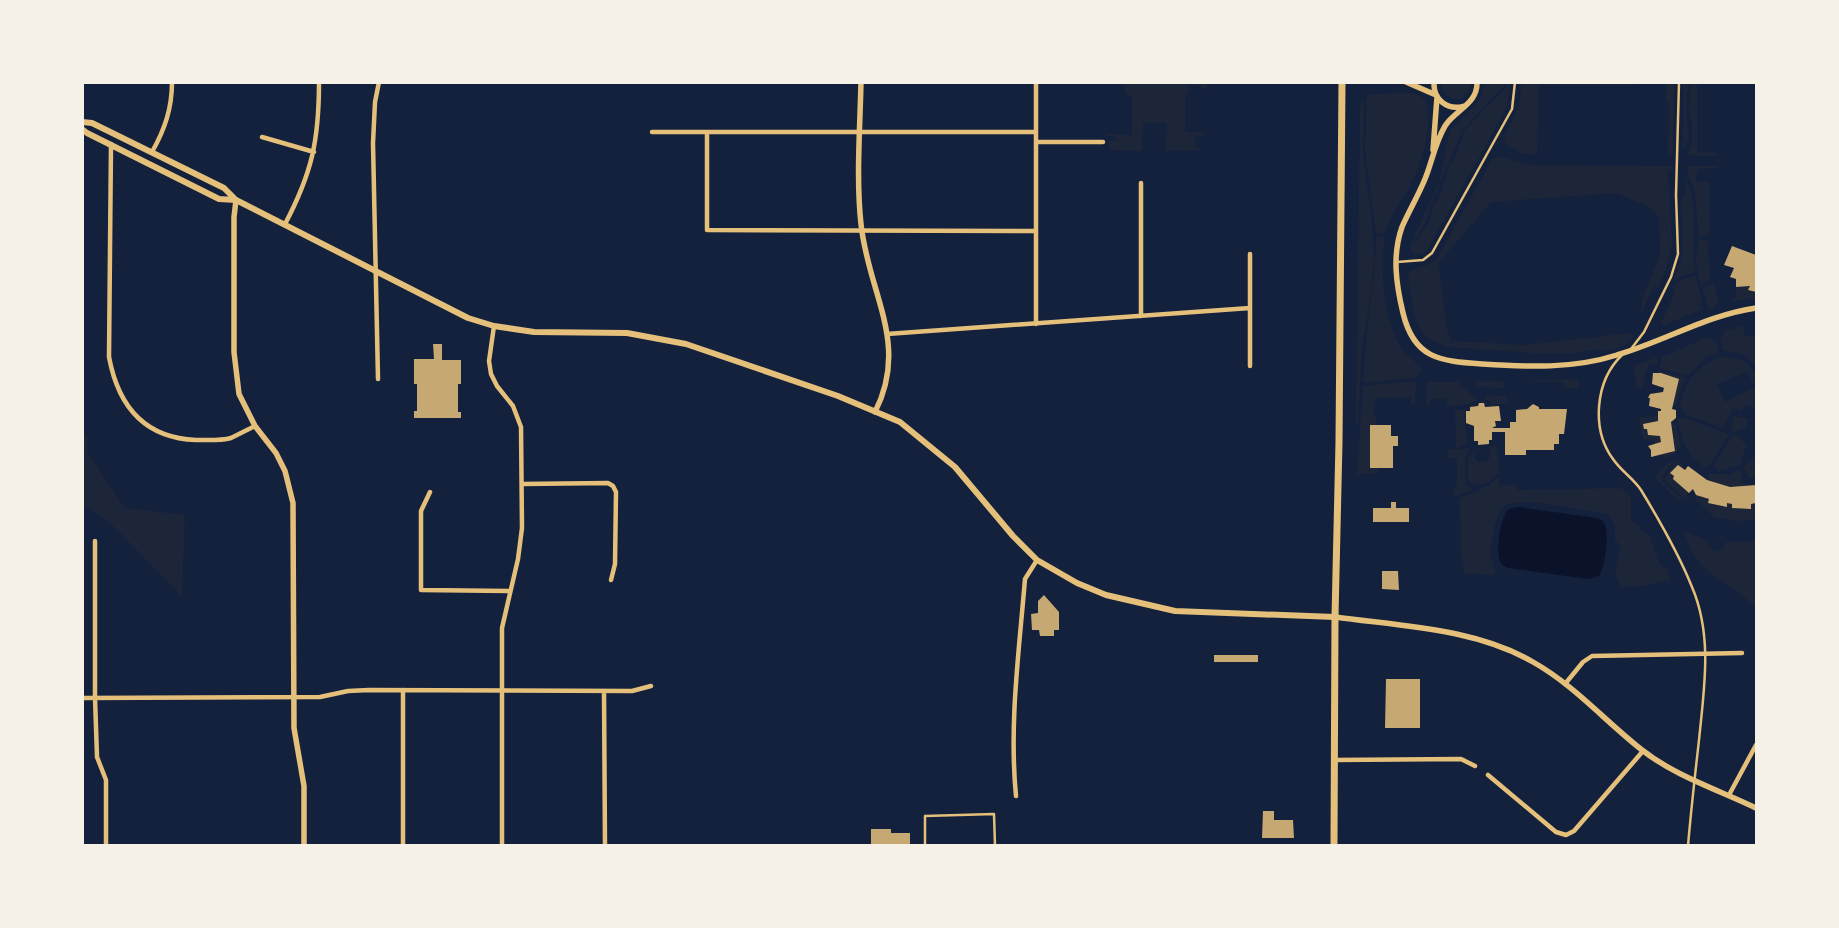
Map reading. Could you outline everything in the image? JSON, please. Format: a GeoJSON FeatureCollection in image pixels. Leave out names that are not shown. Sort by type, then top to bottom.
{"type":"FeatureCollection","features":[{"type":"Feature","properties":{"kind":"main road"},"geometry":{"type":"LineString","coordinates":[[1334,846],[1334,618],[1339,442],[1342,82]]}},
{"type":"Feature","properties":{"kind":"main road"},"geometry":{"type":"LineString","coordinates":[[82,122],[92,123],[152,152],[224,188],[236,200],[453,310],[494,326],[534,332],[627,333],[652,336],[686,344],[838,396],[900,422],[955,467],[1013,536],[1037,560],[1077,583],[1106,595],[1175,611],[1334,618]]}},
{"type":"Feature","properties":{"kind":"main road"},"geometry":{"type":"LineString","coordinates":[[82,128],[87,133],[220,199],[236,200]]}},
{"type":"Feature","properties":{"kind":"street"},"geometry":{"type":"LineString","coordinates":[[152,152],[164,128],[170,109],[172,82]]}},
{"type":"Feature","properties":{"kind":"street"},"geometry":{"type":"LineString","coordinates":[[285,224],[300,195],[314,152],[319,123],[319,82]]}},
{"type":"Feature","properties":{"kind":"street"},"geometry":{"type":"LineString","coordinates":[[378,379],[373,143],[374,102],[379,82]]}},
{"type":"Feature","properties":{"kind":"street"},"geometry":{"type":"LineString","coordinates":[[860,82],[859,201],[862,230],[890,349],[890,371],[883,397],[875,412]]}},
{"type":"Feature","properties":{"kind":"street"},"geometry":{"type":"LineString","coordinates":[[1406,82],[1436,96],[1446,105],[1453,107],[1468,104]]}},
{"type":"Feature","properties":{"kind":"street"},"geometry":{"type":"LineString","coordinates":[[1431,161],[1436,96],[1434,82]]}},
{"type":"Feature","properties":{"kind":"street"},"geometry":{"type":"LineString","coordinates":[[1477,82],[1475,96],[1445,127],[1402,229],[1396,262],[1396,284],[1405,323],[1416,343],[1432,357],[1460,363],[1547,367],[1584,363],[1627,352],[1710,318],[1756,308]]}},
{"type":"Feature","properties":{"kind":"street"},"geometry":{"type":"LineString","coordinates":[[1036,83],[1036,324]]}},
{"type":"Feature","properties":{"kind":"street"},"geometry":{"type":"LineString","coordinates":[[652,132],[1036,132]]}},
{"type":"Feature","properties":{"kind":"street"},"geometry":{"type":"LineString","coordinates":[[706,132],[707,230],[1036,230]]}},
{"type":"Feature","properties":{"kind":"street"},"geometry":{"type":"LineString","coordinates":[[262,137],[314,152]]}},
{"type":"Feature","properties":{"kind":"street"},"geometry":{"type":"LineString","coordinates":[[1036,142],[1103,142]]}},
{"type":"Feature","properties":{"kind":"street"},"geometry":{"type":"LineString","coordinates":[[111,144],[109,357],[113,379],[124,401],[139,419],[159,432],[182,439],[229,438],[255,426]]}},
{"type":"Feature","properties":{"kind":"street"},"geometry":{"type":"LineString","coordinates":[[1141,183],[1141,316]]}},
{"type":"Feature","properties":{"kind":"street"},"geometry":{"type":"LineString","coordinates":[[236,200],[234,216],[236,375],[239,394],[255,426],[276,453],[285,471],[293,503],[294,728],[304,786],[304,846]]}},
{"type":"Feature","properties":{"kind":"street"},"geometry":{"type":"LineString","coordinates":[[1250,254],[1250,366]]}},
{"type":"Feature","properties":{"kind":"street"},"geometry":{"type":"LineString","coordinates":[[887,334],[1250,308]]}},
{"type":"Feature","properties":{"kind":"street"},"geometry":{"type":"LineString","coordinates":[[494,326],[489,361],[491,374],[497,386],[514,406],[521,427],[522,484],[522,528],[518,559],[509,591],[502,628],[502,846]]}},
{"type":"Feature","properties":{"kind":"street"},"geometry":{"type":"LineString","coordinates":[[522,484],[608,483],[614,486],[616,492],[615,564],[611,580]]}},
{"type":"Feature","properties":{"kind":"street"},"geometry":{"type":"LineString","coordinates":[[430,492],[421,511],[421,590],[509,591]]}},
{"type":"Feature","properties":{"kind":"street"},"geometry":{"type":"LineString","coordinates":[[96,541],[95,698],[98,757],[106,780],[106,846]]}},
{"type":"Feature","properties":{"kind":"street"},"geometry":{"type":"LineString","coordinates":[[1016,796],[1012,756],[1013,726],[1025,579],[1037,560]]}},
{"type":"Feature","properties":{"kind":"street"},"geometry":{"type":"LineString","coordinates":[[1334,618],[1429,629],[1474,639],[1532,661],[1565,684],[1643,751],[1694,779],[1756,808]]}},
{"type":"Feature","properties":{"kind":"street"},"geometry":{"type":"LineString","coordinates":[[1565,684],[1583,662],[1592,656],[1742,653]]}},
{"type":"Feature","properties":{"kind":"street"},"geometry":{"type":"LineString","coordinates":[[82,698],[294,698],[320,697],[348,691],[403,690],[632,691],[651,686]]}},
{"type":"Feature","properties":{"kind":"street"},"geometry":{"type":"LineString","coordinates":[[403,690],[403,846]]}},
{"type":"Feature","properties":{"kind":"street"},"geometry":{"type":"LineString","coordinates":[[604,691],[605,846]]}},
{"type":"Feature","properties":{"kind":"street"},"geometry":{"type":"LineString","coordinates":[[1729,795],[1756,744]]}},
{"type":"Feature","properties":{"kind":"street"},"geometry":{"type":"LineString","coordinates":[[1488,775],[1556,832],[1566,835],[1574,831],[1643,751]]}},
{"type":"Feature","properties":{"kind":"street"},"geometry":{"type":"LineString","coordinates":[[1334,760],[1461,758],[1476,766]]}},
{"type":"Feature","properties":{"kind":"lane"},"geometry":{"type":"LineString","coordinates":[[1396,262],[1423,260],[1432,253],[1512,109],[1515,82]]}},
{"type":"Feature","properties":{"kind":"lane"},"geometry":{"type":"LineString","coordinates":[[1679,82],[1676,195],[1679,237],[1678,254],[1671,276],[1644,332],[1637,343],[1612,366],[1602,385],[1600,400],[1603,439],[1614,461],[1641,490],[1688,578],[1700,610],[1706,654],[1688,846]]}},
{"type":"Feature","properties":{"kind":"lane"},"geometry":{"type":"LineString","coordinates":[[926,846],[925,816],[994,814],[995,846]]}},
{"type":"Feature","properties":{"kind":"shaded area"},"geometry":{"type":"Polygon","coordinates":[[[1521,82],[1636,83],[1635,85],[1539,85],[1537,155],[1522,153],[1505,143],[1504,137],[1520,104],[1521,82]]]}},
{"type":"Feature","properties":{"kind":"shaded area"},"geometry":{"type":"Polygon","coordinates":[[[1110,83],[1209,83],[1206,89],[1202,89],[1202,85],[1188,85],[1188,94],[1185,94],[1185,132],[1204,132],[1204,136],[1195,137],[1195,146],[1202,150],[1165,151],[1167,123],[1143,123],[1142,151],[1109,150],[1108,141],[1116,141],[1117,137],[1107,136],[1107,134],[1132,135],[1132,96],[1125,93],[1125,84],[1110,83]]]}},
{"type":"Feature","properties":{"kind":"shaded area"},"geometry":{"type":"Polygon","coordinates":[[[1441,83],[1470,83],[1470,89],[1461,99],[1453,98],[1445,93],[1441,83]]]}},
{"type":"Feature","properties":{"kind":"shaded area"},"geometry":{"type":"Polygon","coordinates":[[[1484,83],[1507,83],[1463,129],[1431,205],[1428,219],[1415,239],[1413,239],[1439,182],[1450,130],[1476,104],[1482,95],[1484,83]]]}},
{"type":"Feature","properties":{"kind":"shaded area"},"geometry":{"type":"Polygon","coordinates":[[[1510,83],[1508,104],[1499,122],[1426,252],[1415,255],[1410,249],[1412,241],[1416,241],[1430,221],[1432,209],[1441,193],[1449,165],[1456,156],[1464,131],[1510,83]]]}},
{"type":"Feature","properties":{"kind":"shaded area"},"geometry":{"type":"Polygon","coordinates":[[[1652,83],[1674,83],[1673,155],[1668,154],[1669,103],[1666,101],[1666,84],[1652,83]]]}},
{"type":"Feature","properties":{"kind":"shaded area"},"geometry":{"type":"Polygon","coordinates":[[[1683,83],[1688,83],[1686,108],[1689,137],[1683,152],[1683,83]]]}},
{"type":"Feature","properties":{"kind":"shaded area"},"geometry":{"type":"Polygon","coordinates":[[[1691,83],[1697,83],[1697,152],[1716,153],[1717,156],[1687,155],[1692,146],[1692,123],[1689,107],[1691,83]]]}},
{"type":"Feature","properties":{"kind":"shaded area"},"geometry":{"type":"Polygon","coordinates":[[[1407,93],[1422,97],[1426,102],[1429,121],[1420,164],[1385,233],[1376,233],[1365,151],[1367,95],[1407,93]]]}},
{"type":"Feature","properties":{"kind":"shaded area"},"geometry":{"type":"Polygon","coordinates":[[[1364,99],[1363,154],[1372,223],[1374,261],[1371,295],[1362,347],[1358,423],[1356,423],[1360,105],[1364,99]]]}},
{"type":"Feature","properties":{"kind":"shaded area"},"geometry":{"type":"Polygon","coordinates":[[[1497,156],[1530,165],[1673,166],[1674,169],[1668,170],[1672,242],[1670,256],[1659,288],[1654,286],[1640,316],[1642,299],[1660,256],[1659,217],[1646,205],[1615,193],[1491,202],[1438,263],[1447,330],[1452,341],[1524,345],[1631,333],[1634,336],[1624,346],[1605,352],[1597,349],[1572,353],[1534,353],[1447,347],[1427,338],[1420,329],[1414,314],[1408,278],[1409,272],[1437,259],[1491,161],[1497,156]]]}},
{"type":"Feature","properties":{"kind":"shaded area"},"geometry":{"type":"Polygon","coordinates":[[[1688,166],[1718,166],[1718,168],[1697,169],[1696,182],[1709,182],[1709,236],[1698,237],[1695,190],[1688,176],[1688,166]]]}},
{"type":"Feature","properties":{"kind":"shaded area"},"geometry":{"type":"Polygon","coordinates":[[[1685,177],[1690,189],[1694,213],[1695,273],[1681,276],[1672,284],[1679,268],[1683,248],[1681,201],[1686,194],[1685,177]]]}},
{"type":"Feature","properties":{"kind":"shaded area"},"geometry":{"type":"Polygon","coordinates":[[[1376,236],[1385,237],[1383,279],[1391,324],[1402,349],[1421,369],[1417,377],[1413,378],[1363,383],[1365,346],[1374,273],[1376,236]]]}},
{"type":"Feature","properties":{"kind":"shaded area"},"geometry":{"type":"Polygon","coordinates":[[[1698,239],[1708,241],[1710,282],[1700,284],[1696,261],[1698,239]]]}},
{"type":"Feature","properties":{"kind":"shaded area"},"geometry":{"type":"Polygon","coordinates":[[[1696,276],[1702,302],[1698,305],[1705,308],[1663,326],[1661,322],[1675,293],[1672,288],[1680,280],[1696,276]]]}},
{"type":"Feature","properties":{"kind":"shaded area"},"geometry":{"type":"Polygon","coordinates":[[[1714,284],[1718,301],[1713,310],[1709,309],[1702,286],[1714,284]]]}},
{"type":"Feature","properties":{"kind":"shaded area"},"geometry":{"type":"Polygon","coordinates":[[[1750,286],[1749,290],[1756,292],[1756,298],[1731,300],[1736,296],[1735,287],[1750,286]]]}},
{"type":"Feature","properties":{"kind":"shaded area"},"geometry":{"type":"Polygon","coordinates":[[[1743,326],[1744,336],[1756,336],[1756,365],[1742,354],[1723,350],[1720,341],[1724,331],[1743,326]]]}},
{"type":"Feature","properties":{"kind":"shaded area"},"geometry":{"type":"Polygon","coordinates":[[[1707,337],[1716,342],[1719,353],[1704,358],[1687,376],[1660,368],[1661,358],[1707,337]]]}},
{"type":"Feature","properties":{"kind":"shaded area"},"geometry":{"type":"Polygon","coordinates":[[[1724,356],[1744,361],[1756,373],[1756,409],[1745,405],[1741,411],[1733,408],[1724,427],[1727,430],[1684,414],[1680,405],[1685,388],[1690,380],[1700,368],[1724,356]],[[1747,371],[1717,385],[1725,402],[1755,387],[1747,371]]]}},
{"type":"Feature","properties":{"kind":"shaded area"},"geometry":{"type":"Polygon","coordinates":[[[1655,358],[1658,359],[1657,365],[1650,364],[1644,375],[1646,376],[1642,388],[1637,387],[1633,366],[1655,358]]]}},
{"type":"Feature","properties":{"kind":"shaded area"},"geometry":{"type":"Polygon","coordinates":[[[1659,370],[1685,378],[1676,405],[1673,405],[1679,379],[1658,374],[1659,370]]]}},
{"type":"Feature","properties":{"kind":"shaded area"},"geometry":{"type":"Polygon","coordinates":[[[1578,379],[1578,388],[1564,389],[1563,382],[1515,381],[1578,379]]]}},
{"type":"Feature","properties":{"kind":"shaded area"},"geometry":{"type":"Polygon","coordinates":[[[1475,381],[1503,381],[1503,388],[1475,387],[1475,381]]]}},
{"type":"Feature","properties":{"kind":"shaded area"},"geometry":{"type":"Polygon","coordinates":[[[1416,382],[1415,404],[1411,403],[1411,397],[1376,398],[1373,414],[1376,416],[1377,425],[1370,426],[1370,468],[1378,468],[1378,473],[1357,474],[1363,386],[1416,382]]]}},
{"type":"Feature","properties":{"kind":"shaded area"},"geometry":{"type":"Polygon","coordinates":[[[1427,382],[1458,382],[1472,395],[1477,396],[1477,400],[1469,404],[1447,406],[1447,398],[1430,400],[1430,405],[1426,406],[1427,382]]]}},
{"type":"Feature","properties":{"kind":"shaded area"},"geometry":{"type":"Polygon","coordinates":[[[1485,395],[1506,396],[1508,404],[1491,404],[1489,400],[1485,400],[1485,395]]]}},
{"type":"Feature","properties":{"kind":"shaded area"},"geometry":{"type":"Polygon","coordinates":[[[1455,410],[1465,410],[1466,444],[1456,448],[1455,410]]]}},
{"type":"Feature","properties":{"kind":"shaded area"},"geometry":{"type":"Polygon","coordinates":[[[1658,416],[1658,421],[1644,424],[1648,435],[1660,436],[1661,442],[1656,444],[1653,439],[1645,441],[1641,433],[1640,417],[1658,416]]]}},
{"type":"Feature","properties":{"kind":"shaded area"},"geometry":{"type":"Polygon","coordinates":[[[1733,416],[1748,418],[1746,427],[1735,432],[1731,430],[1733,416]]]}},
{"type":"Feature","properties":{"kind":"shaded area"},"geometry":{"type":"Polygon","coordinates":[[[1683,417],[1729,434],[1711,464],[1704,467],[1689,452],[1679,427],[1678,419],[1683,417]]]}},
{"type":"Feature","properties":{"kind":"shaded area"},"geometry":{"type":"Polygon","coordinates":[[[1675,422],[1681,446],[1674,454],[1664,459],[1663,454],[1675,451],[1672,423],[1675,422]]]}},
{"type":"Feature","properties":{"kind":"shaded area"},"geometry":{"type":"Polygon","coordinates":[[[83,432],[88,438],[87,451],[125,508],[185,515],[182,596],[111,524],[83,504],[83,432]]]}},
{"type":"Feature","properties":{"kind":"shaded area"},"geometry":{"type":"Polygon","coordinates":[[[1733,434],[1740,436],[1742,441],[1747,444],[1740,465],[1718,471],[1714,465],[1733,434]]]}},
{"type":"Feature","properties":{"kind":"shaded area"},"geometry":{"type":"Polygon","coordinates":[[[1490,446],[1497,446],[1499,474],[1484,484],[1473,484],[1468,481],[1468,458],[1473,452],[1475,460],[1479,462],[1487,461],[1490,457],[1490,446]]]}},
{"type":"Feature","properties":{"kind":"shaded area"},"geometry":{"type":"Polygon","coordinates":[[[1469,448],[1465,458],[1465,483],[1472,490],[1454,497],[1454,488],[1457,485],[1457,458],[1448,458],[1448,450],[1469,448]]]}},
{"type":"Feature","properties":{"kind":"shaded area"},"geometry":{"type":"Polygon","coordinates":[[[1756,455],[1756,478],[1749,478],[1743,468],[1756,455]]]}},
{"type":"Feature","properties":{"kind":"shaded area"},"geometry":{"type":"Polygon","coordinates":[[[1671,461],[1674,461],[1661,480],[1681,498],[1678,501],[1655,477],[1671,461]]]}},
{"type":"Feature","properties":{"kind":"shaded area"},"geometry":{"type":"Polygon","coordinates":[[[1678,461],[1684,466],[1682,468],[1678,465],[1670,473],[1674,476],[1673,479],[1689,493],[1685,499],[1663,479],[1678,461]]]}},
{"type":"Feature","properties":{"kind":"shaded area"},"geometry":{"type":"Polygon","coordinates":[[[1740,470],[1743,478],[1739,482],[1745,483],[1744,487],[1730,487],[1706,479],[1709,474],[1729,474],[1740,470]]]}},
{"type":"Feature","properties":{"kind":"shaded area"},"geometry":{"type":"Polygon","coordinates":[[[1499,477],[1499,485],[1517,485],[1517,490],[1621,488],[1631,496],[1631,520],[1650,536],[1659,563],[1668,569],[1670,580],[1638,587],[1622,586],[1615,576],[1619,550],[1622,547],[1615,540],[1615,525],[1608,514],[1529,502],[1508,504],[1500,510],[1494,528],[1490,553],[1495,571],[1493,575],[1464,573],[1461,554],[1460,498],[1487,486],[1499,477]]]}},
{"type":"Feature","properties":{"kind":"shaded area"},"geometry":{"type":"Polygon","coordinates":[[[1696,495],[1709,499],[1709,503],[1726,507],[1727,503],[1732,504],[1732,508],[1750,509],[1751,504],[1755,503],[1756,519],[1739,521],[1715,518],[1694,498],[1696,495]]]}},
{"type":"Feature","properties":{"kind":"shaded area"},"geometry":{"type":"Polygon","coordinates":[[[1518,507],[1597,518],[1603,521],[1607,532],[1607,540],[1599,576],[1588,579],[1508,568],[1502,565],[1498,553],[1498,545],[1503,520],[1509,509],[1518,507]]]}},
{"type":"Feature","properties":{"kind":"shaded area"},"geometry":{"type":"Polygon","coordinates":[[[1685,532],[1703,538],[1715,551],[1722,550],[1726,542],[1756,541],[1756,608],[1705,568],[1690,547],[1685,532]]]}},
{"type":"Feature","properties":{"kind":"building"},"geometry":{"type":"Polygon","coordinates":[[[1732,246],[1756,255],[1756,292],[1748,290],[1750,286],[1736,287],[1736,279],[1730,277],[1734,268],[1724,265],[1732,246]]]}},
{"type":"Feature","properties":{"kind":"building"},"geometry":{"type":"Polygon","coordinates":[[[433,344],[442,344],[442,360],[461,360],[461,384],[458,384],[458,412],[461,412],[461,418],[414,418],[414,411],[417,411],[417,384],[414,384],[414,359],[434,359],[433,344]]]}},
{"type":"Feature","properties":{"kind":"building"},"geometry":{"type":"Polygon","coordinates":[[[1653,373],[1661,373],[1679,379],[1672,409],[1676,410],[1676,418],[1671,422],[1675,451],[1651,457],[1651,450],[1648,446],[1661,442],[1660,436],[1648,435],[1647,429],[1644,429],[1643,424],[1658,421],[1658,411],[1661,411],[1661,409],[1649,406],[1650,398],[1648,398],[1650,394],[1663,392],[1664,388],[1652,384],[1653,373]]]}},
{"type":"Feature","properties":{"kind":"building"},"geometry":{"type":"Polygon","coordinates":[[[1479,403],[1484,403],[1485,407],[1499,406],[1501,421],[1495,421],[1496,426],[1492,428],[1510,428],[1510,422],[1516,422],[1516,410],[1527,409],[1533,404],[1539,407],[1539,409],[1567,409],[1564,434],[1559,434],[1559,444],[1554,444],[1554,450],[1526,450],[1526,455],[1505,455],[1505,432],[1492,432],[1492,440],[1489,440],[1489,444],[1478,445],[1478,441],[1474,441],[1474,426],[1466,423],[1466,411],[1470,411],[1470,407],[1478,406],[1479,403]]]}},
{"type":"Feature","properties":{"kind":"building"},"geometry":{"type":"Polygon","coordinates":[[[1370,425],[1391,425],[1391,436],[1398,436],[1398,446],[1393,446],[1393,468],[1370,468],[1370,425]]]}},
{"type":"Feature","properties":{"kind":"building"},"geometry":{"type":"Polygon","coordinates":[[[1678,465],[1685,470],[1688,466],[1707,480],[1730,487],[1756,485],[1756,503],[1751,504],[1751,509],[1732,508],[1732,504],[1727,503],[1727,507],[1708,503],[1709,499],[1696,495],[1693,489],[1689,493],[1673,479],[1674,476],[1670,473],[1678,465]]]}},
{"type":"Feature","properties":{"kind":"building"},"geometry":{"type":"Polygon","coordinates":[[[1391,502],[1396,502],[1396,508],[1409,508],[1409,522],[1373,522],[1373,508],[1391,508],[1391,502]]]}},
{"type":"Feature","properties":{"kind":"building"},"geometry":{"type":"Polygon","coordinates":[[[1382,571],[1398,571],[1399,590],[1382,589],[1382,571]]]}},
{"type":"Feature","properties":{"kind":"building"},"geometry":{"type":"Polygon","coordinates":[[[1044,595],[1059,612],[1059,630],[1054,630],[1054,636],[1040,636],[1039,630],[1032,630],[1031,614],[1038,613],[1038,601],[1044,595]]]}},
{"type":"Feature","properties":{"kind":"building"},"geometry":{"type":"Polygon","coordinates":[[[1214,655],[1258,655],[1258,662],[1214,662],[1214,655]]]}},
{"type":"Feature","properties":{"kind":"building"},"geometry":{"type":"Polygon","coordinates":[[[1386,679],[1420,679],[1420,728],[1385,728],[1386,679]]]}},
{"type":"Feature","properties":{"kind":"building"},"geometry":{"type":"Polygon","coordinates":[[[1263,811],[1274,811],[1274,820],[1293,820],[1294,838],[1262,838],[1263,811]]]}},
{"type":"Feature","properties":{"kind":"building"},"geometry":{"type":"Polygon","coordinates":[[[871,829],[891,829],[891,833],[910,833],[910,846],[871,845],[871,829]]]}}]}
